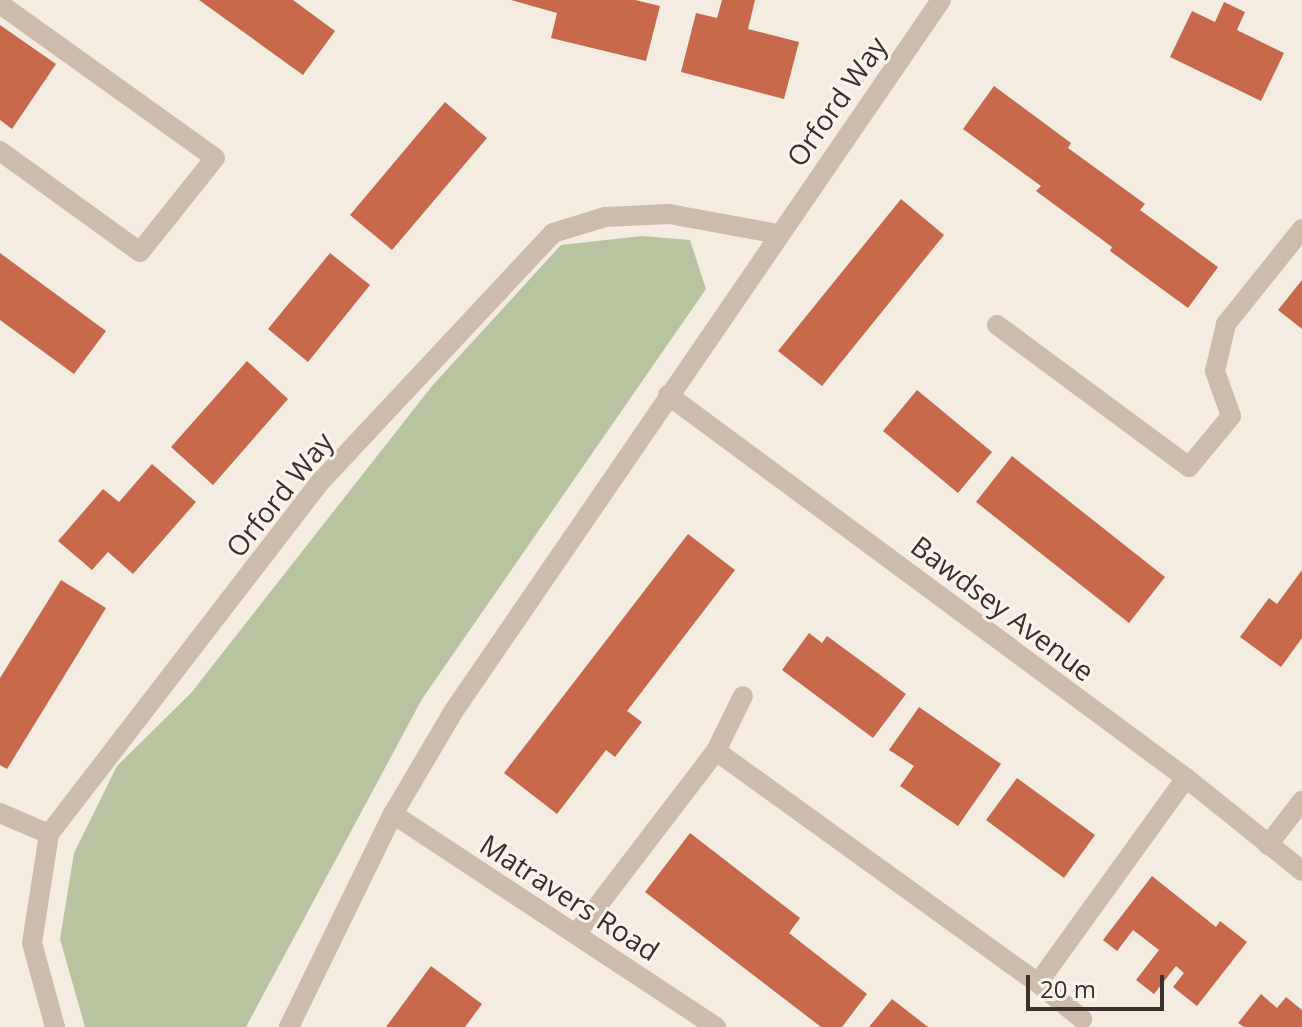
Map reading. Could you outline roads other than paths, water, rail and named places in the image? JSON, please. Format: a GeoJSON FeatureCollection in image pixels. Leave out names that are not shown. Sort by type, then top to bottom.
{"type":"FeatureCollection","features":[{"type":"Feature","properties":{"kind":"street","name":"Orford Way"},"geometry":{"type":"LineString","coordinates":[[289,1027],[393,814],[453,712],[941,0]]}},
{"type":"Feature","properties":{"kind":"street"},"geometry":{"type":"LineString","coordinates":[[0,4],[215,158],[140,252],[0,151]]}},
{"type":"Feature","properties":{"kind":"street","name":"Orford Way"},"geometry":{"type":"LineString","coordinates":[[55,1027],[32,943],[49,834],[322,480],[553,233],[605,217],[669,214],[778,234]]}},
{"type":"Feature","properties":{"kind":"street"},"geometry":{"type":"LineString","coordinates":[[997,325],[1189,467],[1231,416],[1215,371],[1226,324],[1302,229]]}},
{"type":"Feature","properties":{"kind":"street","name":"Bawdsey Avenue"},"geometry":{"type":"LineString","coordinates":[[668,395],[1186,778],[1302,871]]}},
{"type":"Feature","properties":{"kind":"street"},"geometry":{"type":"LineString","coordinates":[[576,934],[716,751],[743,696]]}},
{"type":"Feature","properties":{"kind":"street"},"geometry":{"type":"LineString","coordinates":[[716,751],[1038,983],[1082,1019]]}},
{"type":"Feature","properties":{"kind":"street"},"geometry":{"type":"LineString","coordinates":[[1038,983],[1186,778]]}},
{"type":"Feature","properties":{"kind":"street"},"geometry":{"type":"LineString","coordinates":[[1268,845],[1302,801]]}},
{"type":"Feature","properties":{"kind":"street"},"geometry":{"type":"LineString","coordinates":[[0,813],[49,834]]}},
{"type":"Feature","properties":{"kind":"street","name":"Matravers Road"},"geometry":{"type":"LineString","coordinates":[[393,814],[716,1027]]}}]}
